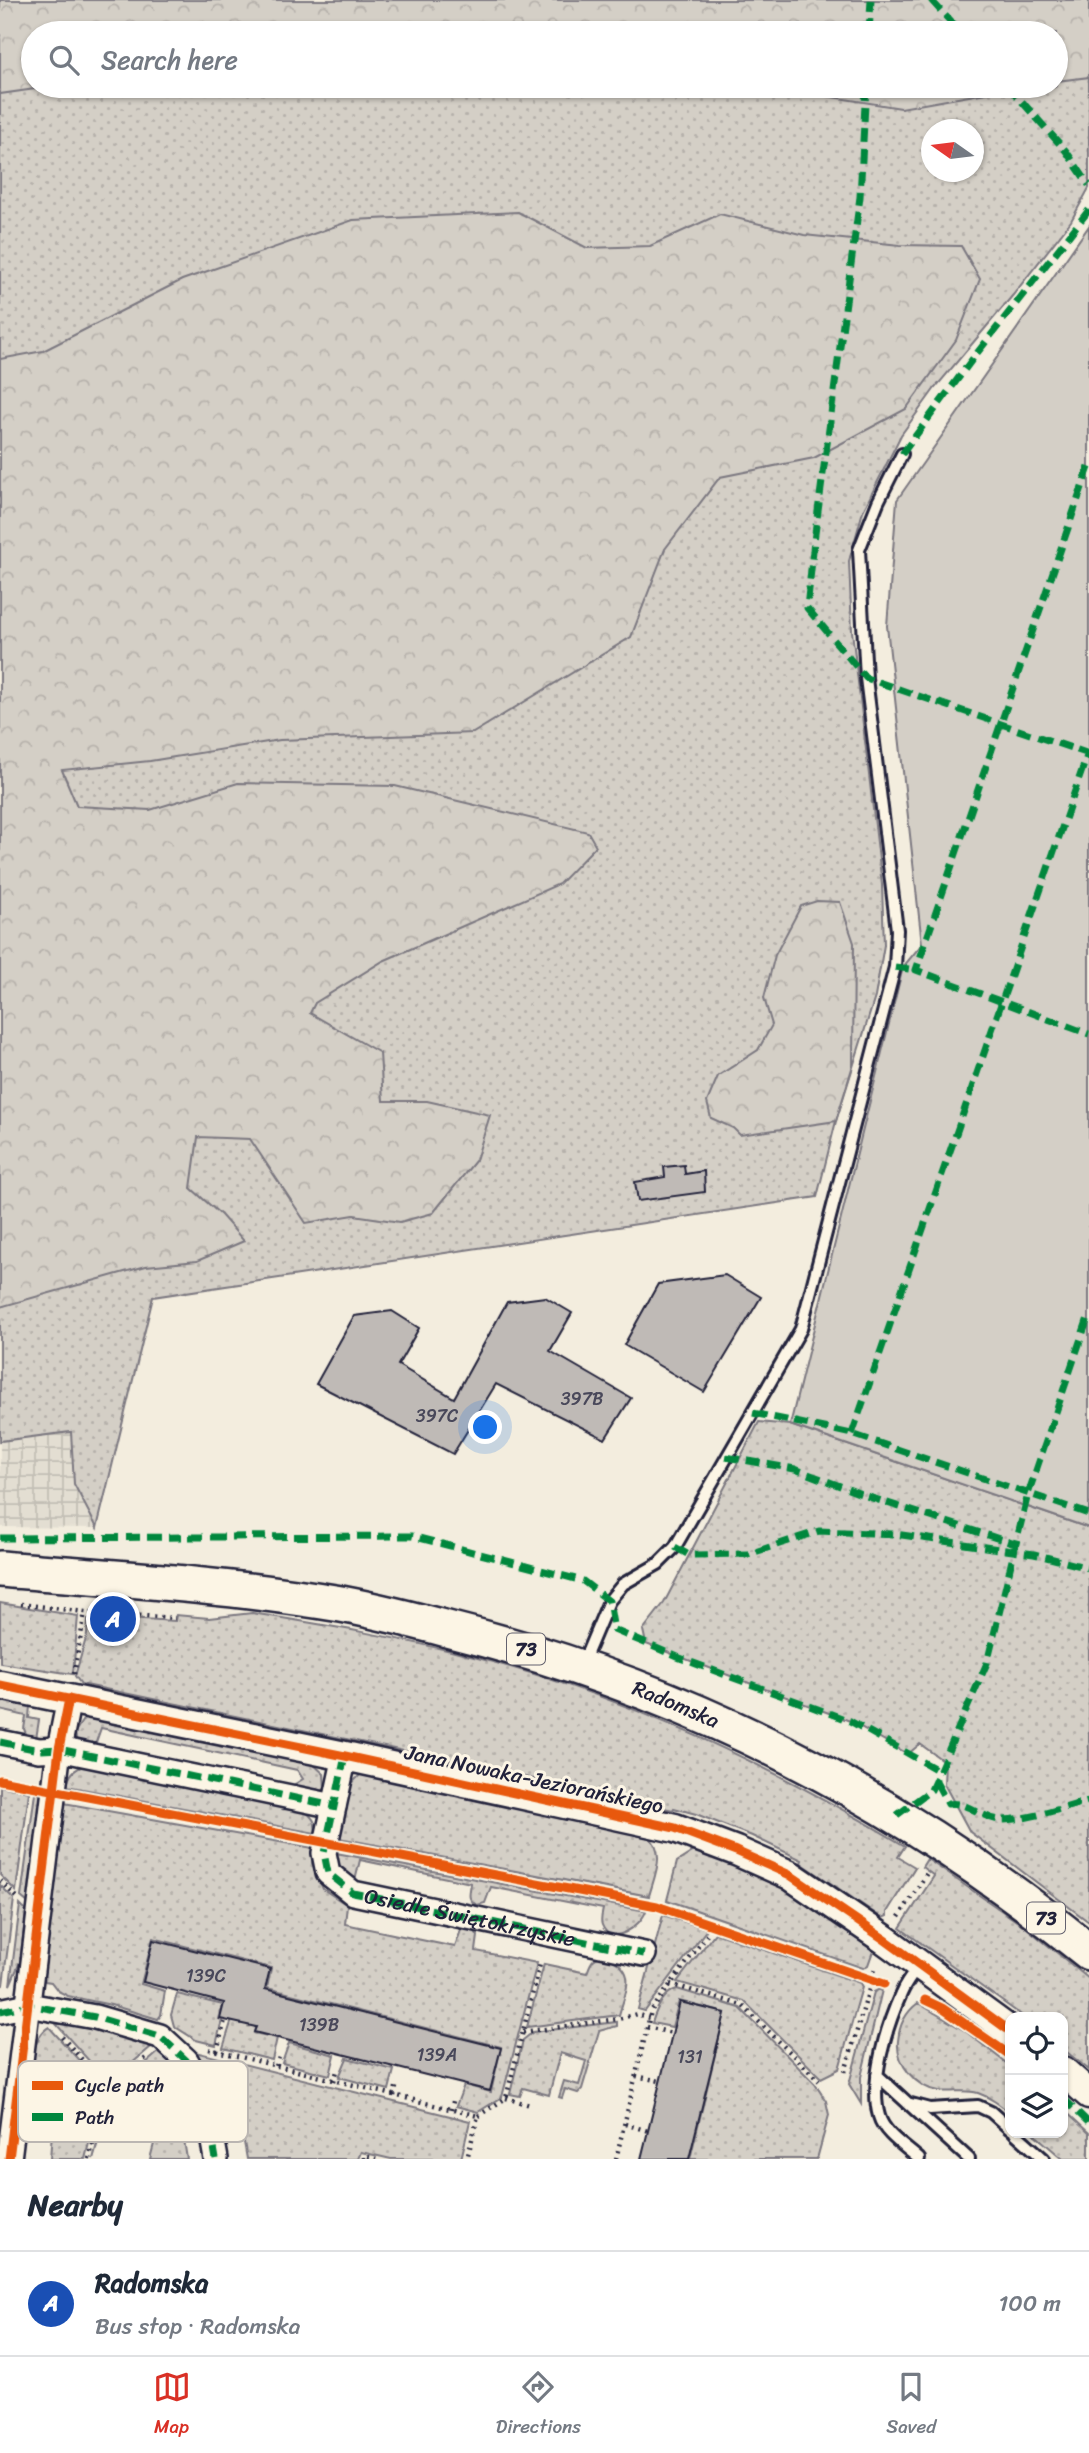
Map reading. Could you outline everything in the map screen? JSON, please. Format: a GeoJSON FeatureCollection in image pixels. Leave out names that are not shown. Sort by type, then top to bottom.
{"type":"FeatureCollection","features":[{"type":"Feature","properties":{"kind":"main road","name":"Radomska"},"geometry":{"type":"LineString","coordinates":[[0,1569],[193,1584],[341,1604],[498,1641],[581,1668],[720,1722],[820,1771],[929,1834],[1002,1884],[1089,1952]]}},
{"type":"Feature","properties":{"kind":"street","name":"Jana Nowaka-Jeziorańskiego"},"geometry":{"type":"LineString","coordinates":[[0,1685],[71,1689],[345,1756],[675,1828],[790,1875],[920,1964],[1005,2027]]}},
{"type":"Feature","properties":{"kind":"street"},"geometry":{"type":"LineString","coordinates":[[21,2061],[59,1749],[71,1689]]}},
{"type":"Feature","properties":{"kind":"street"},"geometry":{"type":"LineString","coordinates":[[0,1742],[39,1750],[59,1749],[334,1806]]}},
{"type":"Feature","properties":{"kind":"street","name":"Osiedle Świętokrzyskie"},"geometry":{"type":"LineString","coordinates":[[345,1756],[324,1853],[328,1873],[353,1893],[644,1954]]}},
{"type":"Feature","properties":{"kind":"street"},"geometry":{"type":"LineString","coordinates":[[0,2011],[28,2005],[95,2017],[160,2036],[187,2061]]}},
{"type":"Feature","properties":{"kind":"street"},"geometry":{"type":"LineString","coordinates":[[1068,2075],[1089,2094]]}},
{"type":"Feature","properties":{"kind":"street"},"geometry":{"type":"LineString","coordinates":[[9,2159],[18,2086]]}},
{"type":"Feature","properties":{"kind":"lane"},"geometry":{"type":"LineString","coordinates":[[581,1668],[609,1601],[623,1584],[658,1564],[675,1547],[801,1329],[895,967],[897,930],[866,678],[859,551],[878,502],[902,454]]}},
{"type":"Feature","properties":{"kind":"lane"},"geometry":{"type":"LineString","coordinates":[[919,2159],[886,2129],[879,2117],[877,2075],[898,2001],[920,1964]]}},
{"type":"Feature","properties":{"kind":"lane"},"geometry":{"type":"LineString","coordinates":[[877,2075],[969,2159]]}},
{"type":"Feature","properties":{"kind":"lane"},"geometry":{"type":"LineString","coordinates":[[908,2104],[930,2109],[978,2106],[991,2112],[1005,2125]]}},
{"type":"Feature","properties":{"kind":"lane"},"geometry":{"type":"LineString","coordinates":[[1021,2138],[1044,2159]]}},
{"type":"Feature","properties":{"kind":"path"},"geometry":{"type":"LineString","coordinates":[[16,1602],[32,1607],[175,1618]]}},
{"type":"Feature","properties":{"kind":"path"},"geometry":{"type":"LineString","coordinates":[[71,1689],[85,1612]]}},
{"type":"Feature","properties":{"kind":"path"},"geometry":{"type":"LineString","coordinates":[[900,1915],[927,1873]]}},
{"type":"Feature","properties":{"kind":"path"},"geometry":{"type":"LineString","coordinates":[[616,2159],[651,2011],[710,1931]]}},
{"type":"Feature","properties":{"kind":"path"},"geometry":{"type":"LineString","coordinates":[[845,2071],[878,1958]]}},
{"type":"Feature","properties":{"kind":"path"},"geometry":{"type":"LineString","coordinates":[[467,2159],[478,2116],[506,2098],[540,1964]]}},
{"type":"Feature","properties":{"kind":"path"},"geometry":{"type":"LineString","coordinates":[[670,1984],[742,2005],[819,2081]]}},
{"type":"Feature","properties":{"kind":"path"},"geometry":{"type":"LineString","coordinates":[[523,2033],[637,2014],[649,2018]]}},
{"type":"Feature","properties":{"kind":"path"},"geometry":{"type":"LineString","coordinates":[[217,2051],[225,2020]]}},
{"type":"Feature","properties":{"kind":"path"},"geometry":{"type":"LineString","coordinates":[[647,2027],[673,2033]]}},
{"type":"Feature","properties":{"kind":"path"},"geometry":{"type":"LineString","coordinates":[[142,2061],[166,2041]]}},
{"type":"Feature","properties":{"kind":"path"},"geometry":{"type":"LineString","coordinates":[[276,2066],[280,2054]]}},
{"type":"Feature","properties":{"kind":"path"},"geometry":{"type":"LineString","coordinates":[[80,2057],[84,2061]]}},
{"type":"Feature","properties":{"kind":"path"},"geometry":{"type":"LineString","coordinates":[[241,2057],[478,2116]]}},
{"type":"Feature","properties":{"kind":"path"},"geometry":{"type":"LineString","coordinates":[[334,2081],[338,2068]]}},
{"type":"Feature","properties":{"kind":"path"},"geometry":{"type":"LineString","coordinates":[[636,2076],[660,2081]]}},
{"type":"Feature","properties":{"kind":"path"},"geometry":{"type":"LineString","coordinates":[[394,2096],[397,2083]]}},
{"type":"Feature","properties":{"kind":"path"},"geometry":{"type":"LineString","coordinates":[[451,2110],[454,2097]]}},
{"type":"Feature","properties":{"kind":"path"},"geometry":{"type":"LineString","coordinates":[[506,2098],[530,2105]]}},
{"type":"Feature","properties":{"kind":"path"},"geometry":{"type":"LineString","coordinates":[[625,2124],[648,2131]]}},
{"type":"Feature","properties":{"kind":"path"},"geometry":{"type":"LineString","coordinates":[[89,2159],[94,2142]]}},
{"type":"Feature","properties":{"kind":"path"},"geometry":{"type":"LineString","coordinates":[[364,2159],[364,2156],[376,2159]]}},
{"type":"Feature","properties":{"kind":"shaded area"},"geometry":{"type":"Polygon","coordinates":[[[71,1432],[74,1484],[97,1528],[0,1527],[0,1440],[71,1432]]]}},
{"type":"Feature","properties":{"kind":"green space"},"geometry":{"type":"Polygon","coordinates":[[[0,0],[1089,0],[1089,188],[1071,221],[935,388],[901,435],[863,511],[849,561],[852,631],[882,885],[884,945],[875,997],[836,1121],[817,1197],[153,1297],[97,1528],[74,1484],[71,1432],[0,1441],[0,0]]]}},
{"type":"Feature","properties":{"kind":"green space"},"geometry":{"type":"Polygon","coordinates":[[[0,0],[1089,0],[1089,77],[1068,80],[1068,21],[21,21],[21,91],[0,94],[0,0]]]}},
{"type":"Feature","properties":{"kind":"green space"},"geometry":{"type":"Polygon","coordinates":[[[838,98],[958,98],[901,108],[838,98]]]}},
{"type":"Feature","properties":{"kind":"green space"},"geometry":{"type":"Polygon","coordinates":[[[518,212],[587,248],[650,246],[720,214],[804,235],[900,245],[961,246],[980,279],[956,340],[906,409],[814,458],[720,477],[665,549],[631,637],[473,733],[280,740],[150,761],[62,770],[77,806],[150,810],[238,783],[395,786],[588,832],[596,846],[559,884],[383,961],[315,1003],[310,1013],[380,1053],[383,1101],[427,1101],[490,1115],[476,1160],[433,1213],[400,1222],[354,1215],[306,1223],[250,1139],[198,1137],[191,1188],[221,1215],[244,1241],[197,1261],[146,1266],[0,1307],[0,359],[43,351],[182,280],[353,220],[518,212]]]}},
{"type":"Feature","properties":{"kind":"green space"},"geometry":{"type":"Polygon","coordinates":[[[1089,226],[1089,1528],[790,1425],[903,967],[922,944],[887,626],[897,500],[1089,226]]]}},
{"type":"Feature","properties":{"kind":"green space"},"geometry":{"type":"Polygon","coordinates":[[[817,901],[840,902],[854,943],[853,1065],[836,1121],[740,1135],[733,1128],[711,1118],[707,1102],[718,1076],[758,1050],[772,1025],[764,998],[775,955],[801,906],[817,901]]]}},
{"type":"Feature","properties":{"kind":"green space"},"geometry":{"type":"Polygon","coordinates":[[[759,1422],[790,1425],[1089,1528],[1089,1922],[970,1832],[944,1784],[945,1762],[920,1744],[908,1754],[850,1721],[646,1644],[643,1630],[664,1603],[759,1422]]]}},
{"type":"Feature","properties":{"kind":"green space"},"geometry":{"type":"Polygon","coordinates":[[[0,1603],[78,1616],[73,1674],[0,1663],[0,1603]]]}},
{"type":"Feature","properties":{"kind":"green space"},"geometry":{"type":"Polygon","coordinates":[[[252,1613],[443,1649],[528,1672],[640,1712],[748,1760],[854,1816],[905,1846],[898,1857],[915,1867],[887,1916],[882,1918],[801,1863],[802,1860],[752,1836],[696,1814],[81,1684],[75,1676],[87,1635],[88,1619],[93,1616],[175,1621],[176,1615],[209,1618],[252,1613]]]}},
{"type":"Feature","properties":{"kind":"green space"},"geometry":{"type":"Polygon","coordinates":[[[0,1698],[30,1705],[29,1718],[39,1720],[36,1739],[27,1736],[24,1729],[26,1716],[0,1710],[0,1698]]]}},
{"type":"Feature","properties":{"kind":"green space"},"geometry":{"type":"Polygon","coordinates":[[[86,1715],[312,1763],[324,1774],[325,1788],[322,1792],[287,1789],[303,1779],[297,1770],[101,1728],[95,1745],[82,1745],[76,1739],[75,1732],[86,1715]]]}},
{"type":"Feature","properties":{"kind":"green space"},"geometry":{"type":"Polygon","coordinates":[[[86,1765],[305,1811],[314,1820],[315,1833],[67,1786],[73,1772],[86,1765]]]}},
{"type":"Feature","properties":{"kind":"green space"},"geometry":{"type":"Polygon","coordinates":[[[360,1775],[647,1835],[657,1848],[658,1856],[649,1896],[339,1838],[350,1785],[360,1775]]]}},
{"type":"Feature","properties":{"kind":"green space"},"geometry":{"type":"Polygon","coordinates":[[[0,1786],[29,1792],[16,1891],[0,1875],[0,1786]]]}},
{"type":"Feature","properties":{"kind":"green space"},"geometry":{"type":"Polygon","coordinates":[[[35,1793],[42,1794],[28,1903],[21,1897],[35,1793]]]}},
{"type":"Feature","properties":{"kind":"green space"},"geometry":{"type":"Polygon","coordinates":[[[64,1803],[313,1848],[312,1863],[323,1889],[347,1905],[345,1924],[455,1947],[461,1930],[473,1929],[478,1936],[476,1951],[537,1963],[502,2097],[478,2112],[456,2106],[464,2085],[491,2092],[501,2047],[267,1988],[271,1968],[153,1938],[141,1984],[165,1991],[158,2019],[68,1996],[58,1991],[51,1982],[45,1981],[43,1973],[64,1803]]]}},
{"type":"Feature","properties":{"kind":"green space"},"geometry":{"type":"Polygon","coordinates":[[[694,1851],[769,1881],[836,1919],[873,1951],[868,1965],[863,1968],[667,1900],[677,1862],[694,1851]]]}},
{"type":"Feature","properties":{"kind":"green space"},"geometry":{"type":"Polygon","coordinates":[[[336,1853],[646,1911],[632,1928],[619,1935],[612,1935],[606,1932],[601,1923],[603,1909],[491,1887],[485,1903],[477,1905],[470,1898],[471,1883],[360,1860],[355,1881],[336,1865],[336,1853]]]}},
{"type":"Feature","properties":{"kind":"green space"},"geometry":{"type":"Polygon","coordinates":[[[927,1859],[1028,1929],[1089,1979],[1089,2070],[1068,2053],[1068,2012],[1017,2012],[900,1928],[934,1876],[922,1867],[927,1859]]]}},
{"type":"Feature","properties":{"kind":"green space"},"geometry":{"type":"Polygon","coordinates":[[[0,1885],[14,1899],[3,1985],[0,1987],[0,1885]]]}},
{"type":"Feature","properties":{"kind":"green space"},"geometry":{"type":"Polygon","coordinates":[[[20,1905],[26,1911],[20,1962],[10,1985],[20,1905]]]}},
{"type":"Feature","properties":{"kind":"green space"},"geometry":{"type":"Polygon","coordinates":[[[663,1915],[707,1929],[645,2011],[638,2009],[663,1915]]]}},
{"type":"Feature","properties":{"kind":"green space"},"geometry":{"type":"Polygon","coordinates":[[[715,1933],[860,1983],[862,1987],[839,2069],[821,2078],[744,2001],[677,1982],[715,1933]]]}},
{"type":"Feature","properties":{"kind":"green space"},"geometry":{"type":"Polygon","coordinates":[[[605,1956],[615,1961],[626,1973],[627,1988],[619,2015],[527,2027],[544,1964],[587,1973],[593,1961],[605,1956]]]}},
{"type":"Feature","properties":{"kind":"green space"},"geometry":{"type":"Polygon","coordinates":[[[677,1989],[740,2008],[815,2084],[826,2101],[829,2115],[817,2159],[690,2159],[725,2013],[679,2001],[672,2027],[652,2023],[664,1998],[677,1989]]]}},
{"type":"Feature","properties":{"kind":"green space"},"geometry":{"type":"Polygon","coordinates":[[[882,1990],[861,2077],[861,2104],[849,2084],[874,1992],[882,1990]]]}},
{"type":"Feature","properties":{"kind":"green space"},"geometry":{"type":"Polygon","coordinates":[[[177,1994],[223,2005],[216,2045],[196,2040],[174,2026],[171,2015],[177,1994]]]}},
{"type":"Feature","properties":{"kind":"green space"},"geometry":{"type":"Polygon","coordinates":[[[918,2003],[965,2031],[1005,2062],[1005,2109],[978,2093],[931,2089],[915,2080],[904,2066],[898,2050],[900,2030],[910,2010],[918,2003]]]}},
{"type":"Feature","properties":{"kind":"green space"},"geometry":{"type":"Polygon","coordinates":[[[236,2007],[258,2013],[254,2033],[277,2038],[272,2060],[223,2048],[236,2007]]]}},
{"type":"Feature","properties":{"kind":"green space"},"geometry":{"type":"Polygon","coordinates":[[[617,2022],[617,2026],[599,2031],[582,2089],[578,2093],[565,2089],[562,2098],[559,2097],[564,2081],[579,2085],[586,2061],[560,2053],[549,2095],[523,2088],[520,2096],[510,2094],[523,2040],[533,2032],[617,2022]]]}},
{"type":"Feature","properties":{"kind":"green space"},"geometry":{"type":"Polygon","coordinates":[[[56,2024],[91,2027],[152,2046],[135,2061],[89,2061],[56,2024]]]}},
{"type":"Feature","properties":{"kind":"green space"},"geometry":{"type":"Polygon","coordinates":[[[49,2027],[80,2061],[31,2061],[39,2037],[49,2027]]]}},
{"type":"Feature","properties":{"kind":"green space"},"geometry":{"type":"Polygon","coordinates":[[[289,2043],[335,2055],[330,2075],[282,2063],[289,2043]]]}},
{"type":"Feature","properties":{"kind":"green space"},"geometry":{"type":"Polygon","coordinates":[[[160,2051],[172,2061],[148,2061],[160,2051]]]}},
{"type":"Feature","properties":{"kind":"green space"},"geometry":{"type":"Polygon","coordinates":[[[195,2052],[231,2061],[201,2061],[195,2052]]]}},
{"type":"Feature","properties":{"kind":"green space"},"geometry":{"type":"Polygon","coordinates":[[[347,2058],[394,2070],[389,2090],[339,2077],[347,2058]]]}},
{"type":"Feature","properties":{"kind":"green space"},"geometry":{"type":"Polygon","coordinates":[[[248,2065],[470,2121],[461,2159],[391,2159],[361,2152],[358,2159],[247,2159],[244,2142],[248,2142],[248,2065]]]}},
{"type":"Feature","properties":{"kind":"green space"},"geometry":{"type":"Polygon","coordinates":[[[1068,2114],[1089,2133],[1089,2159],[1063,2159],[1039,2138],[1068,2138],[1068,2114]]]}},
{"type":"Feature","properties":{"kind":"green space"},"geometry":{"type":"Polygon","coordinates":[[[51,2142],[89,2142],[85,2159],[50,2159],[51,2142]]]}},
{"type":"Feature","properties":{"kind":"green space"},"geometry":{"type":"Polygon","coordinates":[[[154,2142],[184,2142],[187,2159],[150,2159],[154,2142]]]}},
{"type":"Feature","properties":{"kind":"building"},"geometry":{"type":"Polygon","coordinates":[[[684,1165],[685,1174],[704,1171],[705,1192],[638,1201],[635,1182],[665,1177],[664,1167],[684,1165]]]}},
{"type":"Feature","properties":{"kind":"building"},"geometry":{"type":"Polygon","coordinates":[[[725,1275],[761,1297],[704,1392],[624,1345],[658,1284],[725,1275]]]}},
{"type":"Feature","properties":{"kind":"building"},"geometry":{"type":"Polygon","coordinates":[[[545,1297],[572,1313],[550,1351],[631,1398],[605,1439],[496,1384],[453,1454],[316,1384],[354,1316],[392,1311],[419,1328],[398,1365],[454,1398],[507,1302],[545,1297]]]}},
{"type":"Feature","properties":{"kind":"building"},"geometry":{"type":"Polygon","coordinates":[[[153,1940],[270,1969],[265,1989],[501,2048],[490,2091],[254,2032],[256,2027],[220,2019],[224,2003],[143,1982],[153,1940]]]}},
{"type":"Feature","properties":{"kind":"building"},"geometry":{"type":"Polygon","coordinates":[[[680,2002],[725,2013],[689,2159],[641,2159],[680,2002]]]}},
{"type":"Feature","properties":{"kind":"marked path"},"geometry":{"type":"LineString","coordinates":[[870,21],[871,0]]}},
{"type":"Feature","properties":{"kind":"marked path"},"geometry":{"type":"LineString","coordinates":[[931,0],[950,21]]}},
{"type":"Feature","properties":{"kind":"marked path"},"geometry":{"type":"LineString","coordinates":[[865,98],[860,197],[807,608],[866,678],[1089,754]]}},
{"type":"Feature","properties":{"kind":"marked path"},"geometry":{"type":"LineString","coordinates":[[1019,98],[1066,151],[1089,185]]}},
{"type":"Feature","properties":{"kind":"marked path"},"geometry":{"type":"LineString","coordinates":[[902,454],[1089,210]]}},
{"type":"Feature","properties":{"kind":"marked path"},"geometry":{"type":"LineString","coordinates":[[1089,467],[916,970],[1089,1034]]}},
{"type":"Feature","properties":{"kind":"marked path"},"geometry":{"type":"LineString","coordinates":[[852,1434],[1088,753]]}},
{"type":"Feature","properties":{"kind":"marked path"},"geometry":{"type":"LineString","coordinates":[[895,967],[916,970]]}},
{"type":"Feature","properties":{"kind":"marked path"},"geometry":{"type":"LineString","coordinates":[[897,1815],[931,1790],[987,1663],[1028,1494],[1089,1315]]}},
{"type":"Feature","properties":{"kind":"marked path"},"geometry":{"type":"LineString","coordinates":[[753,1413],[852,1434],[1089,1514]]}},
{"type":"Feature","properties":{"kind":"marked path"},"geometry":{"type":"LineString","coordinates":[[726,1457],[795,1469],[872,1498],[1015,1544]]}},
{"type":"Feature","properties":{"kind":"marked path"},"geometry":{"type":"LineString","coordinates":[[675,1547],[689,1555],[749,1554],[819,1531],[895,1534],[1034,1554],[1089,1568]]}},
{"type":"Feature","properties":{"kind":"marked path"},"geometry":{"type":"LineString","coordinates":[[0,1538],[412,1536],[583,1581],[609,1601],[614,1630],[680,1658],[850,1721],[941,1772]]}},
{"type":"Feature","properties":{"kind":"marked path"},"geometry":{"type":"LineString","coordinates":[[0,1742],[39,1750],[59,1749],[334,1806]]}},
{"type":"Feature","properties":{"kind":"marked path"},"geometry":{"type":"LineString","coordinates":[[345,1756],[324,1853],[328,1873],[353,1893],[644,1954]]}},
{"type":"Feature","properties":{"kind":"marked path"},"geometry":{"type":"LineString","coordinates":[[936,1782],[948,1804],[955,1803],[1001,1820],[1034,1816],[1089,1801]]}},
{"type":"Feature","properties":{"kind":"marked path"},"geometry":{"type":"LineString","coordinates":[[0,2011],[28,2005],[95,2017],[160,2036],[187,2061]]}},
{"type":"Feature","properties":{"kind":"marked path"},"geometry":{"type":"LineString","coordinates":[[1068,2103],[1089,2123]]}},
{"type":"Feature","properties":{"kind":"marked path"},"geometry":{"type":"LineString","coordinates":[[213,2142],[216,2159]]}},
{"type":"Feature","properties":{"kind":"cycle path"},"geometry":{"type":"LineString","coordinates":[[0,1685],[675,1828],[790,1875],[884,1939],[1005,2027]]}},
{"type":"Feature","properties":{"kind":"cycle path"},"geometry":{"type":"LineString","coordinates":[[21,2061],[59,1749],[69,1699]]}},
{"type":"Feature","properties":{"kind":"cycle path"},"geometry":{"type":"LineString","coordinates":[[0,1780],[657,1906],[884,1984]]}},
{"type":"Feature","properties":{"kind":"cycle path"},"geometry":{"type":"LineString","coordinates":[[925,2000],[942,2008],[1005,2052]]}},
{"type":"Feature","properties":{"kind":"cycle path"},"geometry":{"type":"LineString","coordinates":[[9,2159],[18,2085]]}},
{"type":"Feature","properties":{"kind":"place","name":"Radomska"},"geometry":{"type":"Point","coordinates":[113,1619]}}]}
